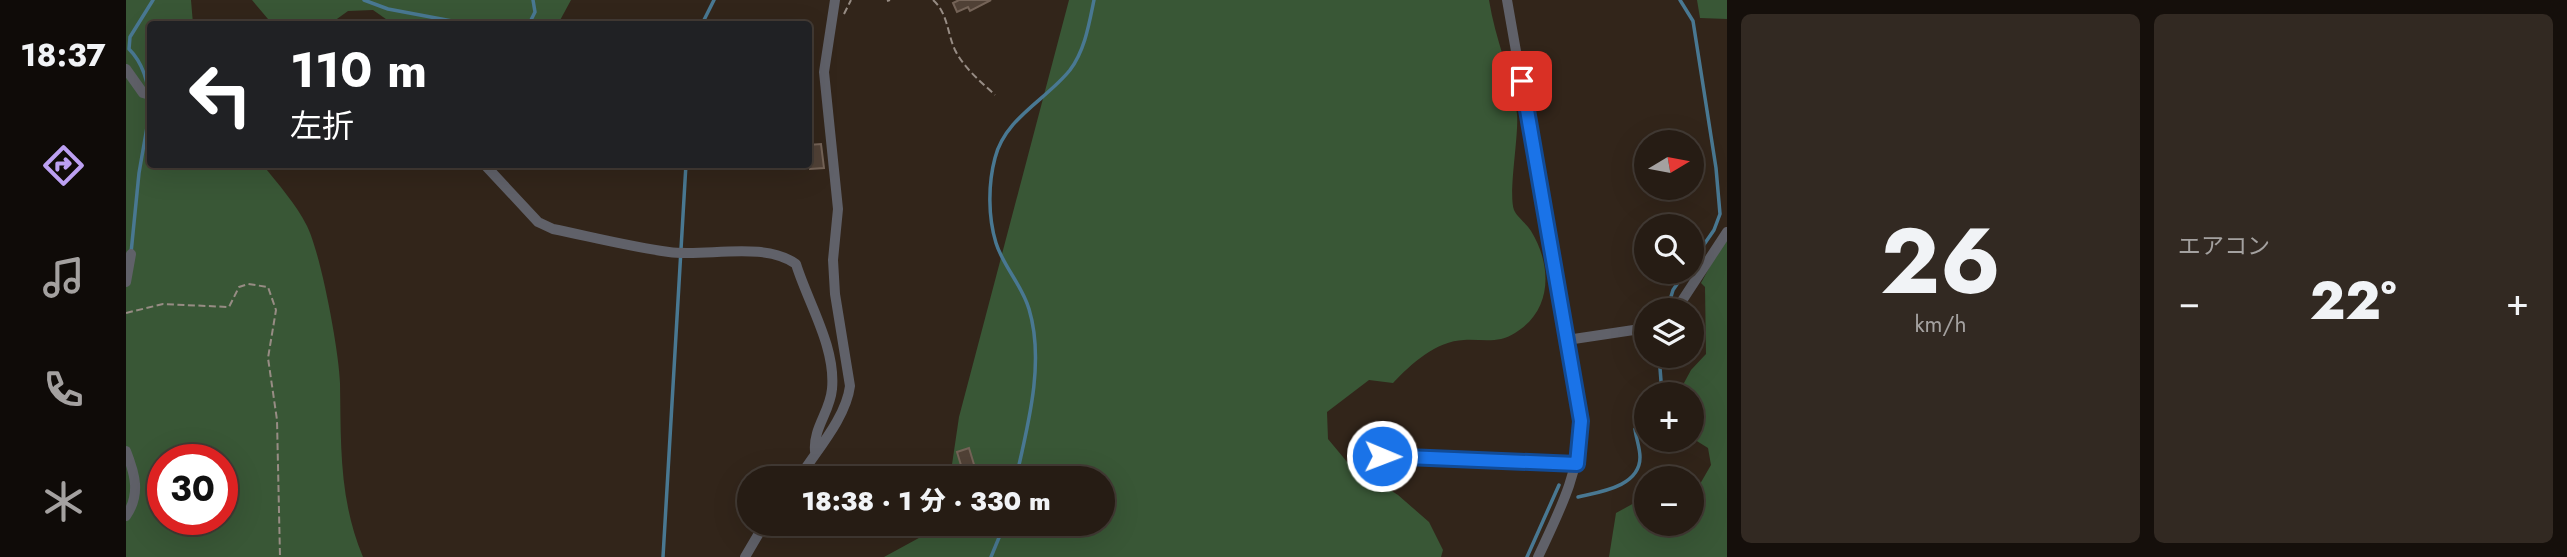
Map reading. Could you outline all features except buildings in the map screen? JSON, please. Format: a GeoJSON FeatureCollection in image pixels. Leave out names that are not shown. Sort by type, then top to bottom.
{"type":"FeatureCollection","features":[{"type":"Feature","properties":{"kind":"street"},"geometry":{"type":"LineString","coordinates":[[806,466],[834,424],[849,395],[850,386],[835,294],[833,260],[838,209],[824,72],[835,0]]}},
{"type":"Feature","properties":{"kind":"street"},"geometry":{"type":"LineString","coordinates":[[1507,0],[1581,421],[1577,464],[1570,490],[1538,557]]}},
{"type":"Feature","properties":{"kind":"street"},"geometry":{"type":"LineString","coordinates":[[126,69],[143,93],[147,94]]}},
{"type":"Feature","properties":{"kind":"street"},"geometry":{"type":"LineString","coordinates":[[489,168],[538,222],[553,229],[671,253],[712,250],[785,256],[796,264],[829,353],[832,371],[831,399],[814,438],[815,451]]}},
{"type":"Feature","properties":{"kind":"street"},"geometry":{"type":"LineString","coordinates":[[1684,298],[1727,232]]}},
{"type":"Feature","properties":{"kind":"street"},"geometry":{"type":"LineString","coordinates":[[126,282],[131,254]]}},
{"type":"Feature","properties":{"kind":"street"},"geometry":{"type":"LineString","coordinates":[[1567,340],[1634,330]]}},
{"type":"Feature","properties":{"kind":"street"},"geometry":{"type":"LineString","coordinates":[[126,451],[135,479],[136,496],[126,516]]}},
{"type":"Feature","properties":{"kind":"street"},"geometry":{"type":"LineString","coordinates":[[1382,456],[1577,464]]}},
{"type":"Feature","properties":{"kind":"street"},"geometry":{"type":"LineString","coordinates":[[745,557],[757,536]]}},
{"type":"Feature","properties":{"kind":"path"},"geometry":{"type":"LineString","coordinates":[[933,0],[940,6],[954,48],[965,66],[995,95]]}},
{"type":"Feature","properties":{"kind":"path"},"geometry":{"type":"LineString","coordinates":[[126,313],[163,304],[229,307],[239,287],[248,284],[268,288],[276,310],[268,358],[276,420],[280,557]]}},
{"type":"Feature","properties":{"kind":"green space"},"geometry":{"type":"Polygon","coordinates":[[[126,0],[191,0],[193,21],[147,21],[147,168],[265,168],[307,226],[318,258],[333,327],[339,368],[345,493],[363,557],[126,557],[126,0]]]}},
{"type":"Feature","properties":{"kind":"green space"},"geometry":{"type":"Polygon","coordinates":[[[252,0],[571,0],[560,21],[389,21],[373,10],[348,11],[334,21],[268,19],[252,0]]]}},
{"type":"Feature","properties":{"kind":"green space"},"geometry":{"type":"Polygon","coordinates":[[[1069,0],[1489,0],[1517,114],[1512,202],[1515,213],[1531,231],[1543,258],[1545,286],[1542,300],[1527,323],[1515,333],[1496,340],[1464,340],[1444,344],[1416,361],[1393,383],[1369,380],[1327,412],[1328,439],[1348,463],[1398,495],[1429,522],[1443,550],[1441,557],[884,557],[922,536],[1115,536],[1115,466],[952,466],[959,417],[1069,0]]]}},
{"type":"Feature","properties":{"kind":"green space"},"geometry":{"type":"Polygon","coordinates":[[[1697,0],[1727,0],[1727,19],[1700,18],[1697,0]]]}},
{"type":"Feature","properties":{"kind":"green space"},"geometry":{"type":"Polygon","coordinates":[[[1727,235],[1727,557],[1609,557],[1616,513],[1634,503],[1634,536],[1704,536],[1704,477],[1711,465],[1708,448],[1704,446],[1704,382],[1684,382],[1693,368],[1704,368],[1704,277],[1727,235]]]}},
{"type":"Feature","properties":{"kind":"waterway"},"geometry":{"type":"LineString","coordinates":[[147,85],[145,75],[129,49],[130,37],[153,0]]}},
{"type":"Feature","properties":{"kind":"waterway"},"geometry":{"type":"LineString","coordinates":[[364,0],[388,9],[452,21]]}},
{"type":"Feature","properties":{"kind":"waterway"},"geometry":{"type":"LineString","coordinates":[[530,21],[535,12],[533,0]]}},
{"type":"Feature","properties":{"kind":"waterway"},"geometry":{"type":"LineString","coordinates":[[704,21],[714,0]]}},
{"type":"Feature","properties":{"kind":"waterway"},"geometry":{"type":"LineString","coordinates":[[1019,466],[1033,394],[1034,329],[1026,300],[1003,260],[993,233],[991,179],[1000,144],[1008,132],[1027,110],[1060,81],[1075,62],[1086,36],[1094,0]]}},
{"type":"Feature","properties":{"kind":"waterway"},"geometry":{"type":"LineString","coordinates":[[1680,0],[1693,21],[1716,168],[1720,214],[1714,230],[1704,245]]}},
{"type":"Feature","properties":{"kind":"waterway"},"geometry":{"type":"LineString","coordinates":[[131,253],[139,173],[147,127]]}},
{"type":"Feature","properties":{"kind":"waterway"},"geometry":{"type":"LineString","coordinates":[[663,557],[686,168]]}},
{"type":"Feature","properties":{"kind":"waterway"},"geometry":{"type":"LineString","coordinates":[[1671,298],[1677,284]]}},
{"type":"Feature","properties":{"kind":"waterway"},"geometry":{"type":"LineString","coordinates":[[1660,368],[1661,382]]}},
{"type":"Feature","properties":{"kind":"waterway"},"geometry":{"type":"LineString","coordinates":[[1578,497],[1626,482],[1638,467],[1639,452]]}},
{"type":"Feature","properties":{"kind":"waterway"},"geometry":{"type":"LineString","coordinates":[[1527,557],[1559,485]]}},
{"type":"Feature","properties":{"kind":"waterway"},"geometry":{"type":"LineString","coordinates":[[991,557],[1000,536]]}},
{"type":"Feature","properties":{"kind":"route"},"geometry":{"type":"LineString","coordinates":[[1382,456],[1577,464],[1581,421],[1522,81]]}}]}
